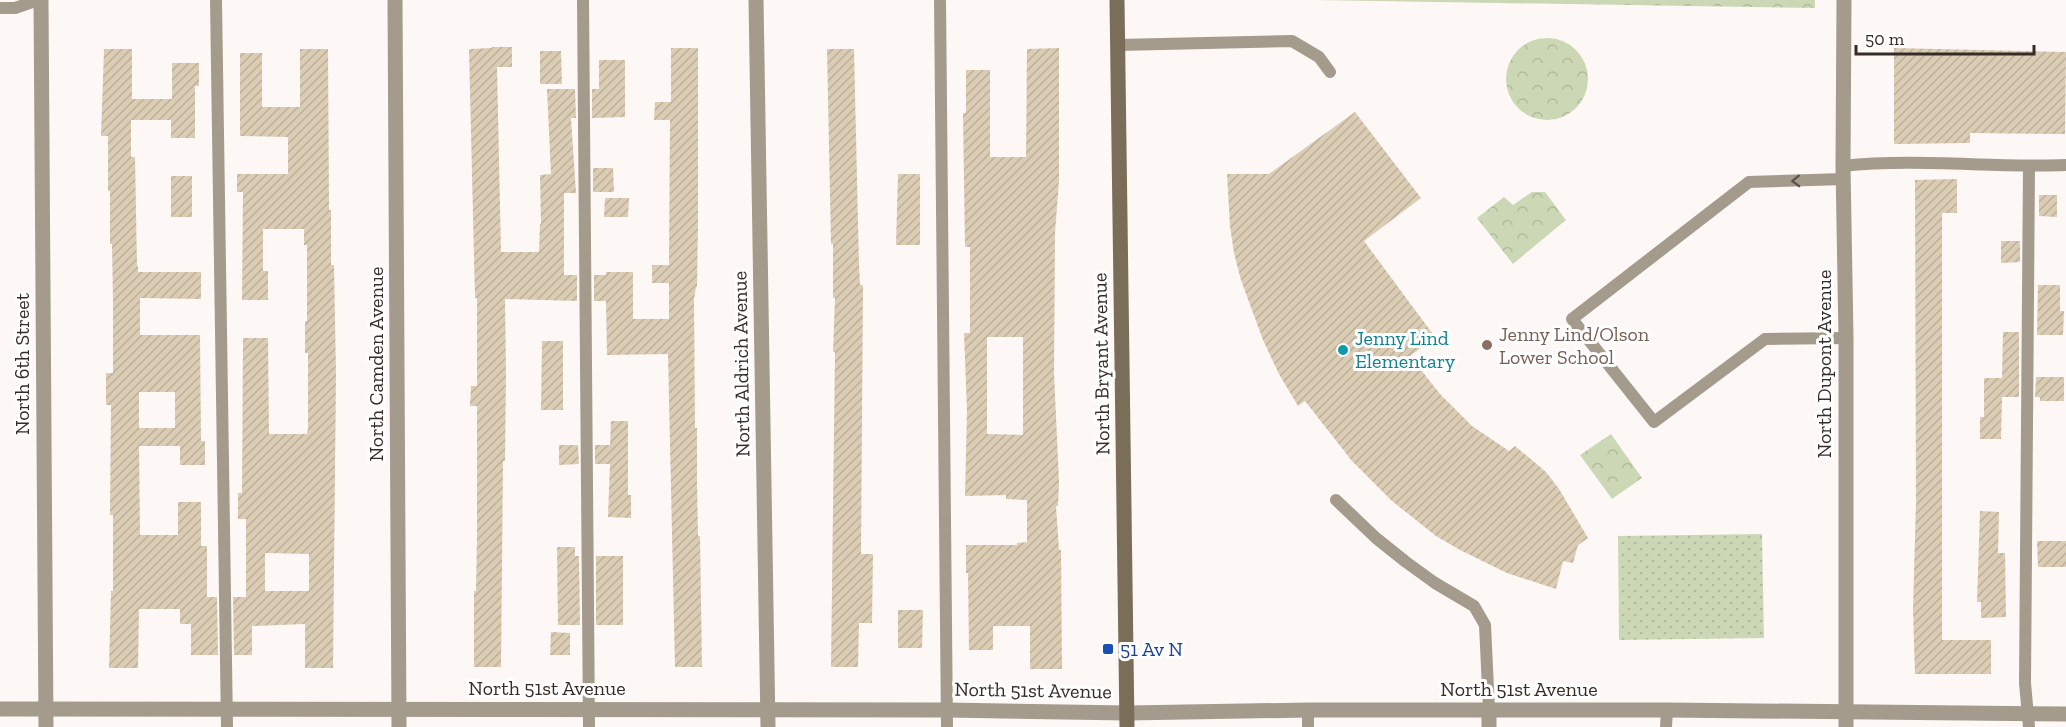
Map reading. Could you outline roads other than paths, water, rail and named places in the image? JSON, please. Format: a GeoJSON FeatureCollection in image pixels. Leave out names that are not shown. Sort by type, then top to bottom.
{"type":"FeatureCollection","features":[{"type":"Feature","properties":{"kind":"street","name":"North 6th Street"},"geometry":{"type":"LineString","coordinates":[[39,0],[46,727]]}},
{"type":"Feature","properties":{"kind":"street","name":"North Camden Avenue"},"geometry":{"type":"LineString","coordinates":[[395,0],[399,727]]}},
{"type":"Feature","properties":{"kind":"street","name":"North Aldrich Avenue"},"geometry":{"type":"LineString","coordinates":[[756,0],[768,727]]}},
{"type":"Feature","properties":{"kind":"street","name":"North Bryant Avenue"},"geometry":{"type":"LineString","coordinates":[[1117,0],[1127,720]]}},
{"type":"Feature","properties":{"kind":"street","name":"North Dupont Avenue"},"geometry":{"type":"LineString","coordinates":[[1844,0],[1846,727]]}},
{"type":"Feature","properties":{"kind":"street","name":"North 51st Avenue"},"geometry":{"type":"LineString","coordinates":[[0,709],[947,710],[1127,720],[1308,710],[1846,711],[2029,721],[2066,714]]}},
{"type":"Feature","properties":{"kind":"street"},"geometry":{"type":"LineString","coordinates":[[1489,710],[1489,727]]}},
{"type":"Feature","properties":{"kind":"lane"},"geometry":{"type":"LineString","coordinates":[[0,8],[15,8],[39,0]]}},
{"type":"Feature","properties":{"kind":"lane"},"geometry":{"type":"LineString","coordinates":[[216,0],[227,727]]}},
{"type":"Feature","properties":{"kind":"lane"},"geometry":{"type":"LineString","coordinates":[[583,0],[590,727]]}},
{"type":"Feature","properties":{"kind":"lane"},"geometry":{"type":"LineString","coordinates":[[940,0],[947,727]]}},
{"type":"Feature","properties":{"kind":"lane"},"geometry":{"type":"LineString","coordinates":[[1118,45],[1292,40],[1319,57],[1329,72]]}},
{"type":"Feature","properties":{"kind":"lane"},"geometry":{"type":"LineString","coordinates":[[1846,338],[1765,339],[1654,422],[1572,319],[1749,182],[1843,172],[1871,163],[2066,165]]}},
{"type":"Feature","properties":{"kind":"lane"},"geometry":{"type":"LineString","coordinates":[[2029,166],[2025,683],[2029,721]]}},
{"type":"Feature","properties":{"kind":"lane"},"geometry":{"type":"LineString","coordinates":[[1336,500],[1376,538],[1406,562],[1435,583],[1474,606],[1485,625],[1489,710]]}},
{"type":"Feature","properties":{"kind":"lane"},"geometry":{"type":"LineString","coordinates":[[1308,710],[1308,727]]}},
{"type":"Feature","properties":{"kind":"lane"},"geometry":{"type":"LineString","coordinates":[[1666,727],[1667,710]]}},
{"type":"Feature","properties":{"kind":"place","name":"Jenny Lind/Olson Lower School"},"geometry":{"type":"Point","coordinates":[1487,345]}},
{"type":"Feature","properties":{"kind":"place","name":"Jenny Lind Elementary"},"geometry":{"type":"Point","coordinates":[1343,350]}},
{"type":"Feature","properties":{"kind":"place","name":"51 Av N"},"geometry":{"type":"Point","coordinates":[1108,649]}}]}
